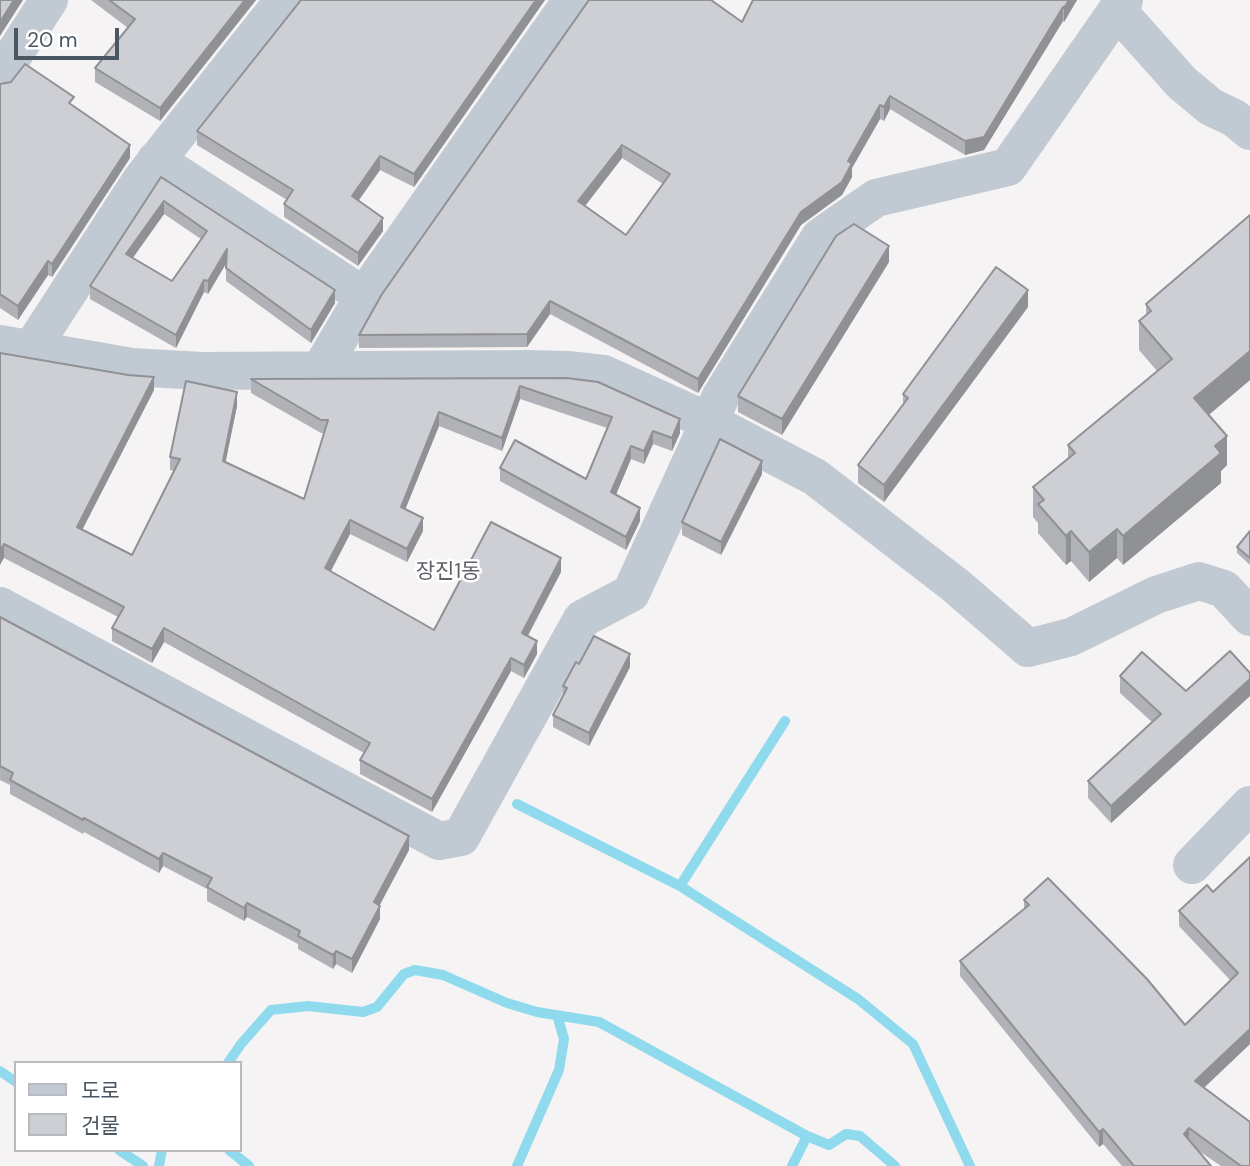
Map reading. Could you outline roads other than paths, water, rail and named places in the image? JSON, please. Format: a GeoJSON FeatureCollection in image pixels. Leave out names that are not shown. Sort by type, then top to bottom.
{"type":"FeatureCollection","features":[{"type":"Feature","properties":{"kind":"street"},"geometry":{"type":"LineString","coordinates":[[0,76],[49,0]]}},
{"type":"Feature","properties":{"kind":"street"},"geometry":{"type":"LineString","coordinates":[[284,0],[156,160],[16,346],[132,367],[202,371],[554,370],[604,374],[710,422],[815,477],[955,585],[1028,648],[1071,637],[1156,596],[1199,581],[1224,589],[1250,617]]}},
{"type":"Feature","properties":{"kind":"street"},"geometry":{"type":"LineString","coordinates":[[321,369],[363,296],[572,0]]}},
{"type":"Feature","properties":{"kind":"street"},"geometry":{"type":"LineString","coordinates":[[0,606],[439,841],[461,837],[582,619],[631,593],[721,396],[820,237],[876,198],[1008,167],[1120,5],[1182,83],[1211,107],[1234,118],[1250,131]]}},
{"type":"Feature","properties":{"kind":"street"},"geometry":{"type":"LineString","coordinates":[[156,160],[363,296]]}},
{"type":"Feature","properties":{"kind":"street"},"geometry":{"type":"LineString","coordinates":[[1192,865],[1250,805]]}},
{"type":"Feature","properties":{"kind":"waterway"},"geometry":{"type":"LineString","coordinates":[[680,886],[785,721]]}},
{"type":"Feature","properties":{"kind":"waterway"},"geometry":{"type":"LineString","coordinates":[[517,804],[680,886],[858,999],[913,1044],[970,1166]]}},
{"type":"Feature","properties":{"kind":"waterway"},"geometry":{"type":"LineString","coordinates":[[229,1061],[271,1010],[308,1006],[363,1012],[377,1007],[404,974],[415,970],[443,975],[507,1003],[537,1012],[599,1022],[807,1136],[829,1145],[846,1134],[860,1136],[895,1166]]}},
{"type":"Feature","properties":{"kind":"waterway"},"geometry":{"type":"LineString","coordinates":[[517,1166],[559,1070],[564,1039],[557,1015]]}},
{"type":"Feature","properties":{"kind":"waterway"},"geometry":{"type":"LineString","coordinates":[[0,1071],[14,1081]]}},
{"type":"Feature","properties":{"kind":"waterway"},"geometry":{"type":"LineString","coordinates":[[792,1166],[807,1136]]}},
{"type":"Feature","properties":{"kind":"waterway"},"geometry":{"type":"LineString","coordinates":[[122,1152],[143,1166]]}},
{"type":"Feature","properties":{"kind":"waterway"},"geometry":{"type":"LineString","coordinates":[[159,1166],[162,1152]]}},
{"type":"Feature","properties":{"kind":"waterway"},"geometry":{"type":"LineString","coordinates":[[232,1152],[249,1166]]}},
{"type":"Feature","properties":{"kind":"district","name":"장진1동"},"geometry":{"type":"Point","coordinates":[448,572]}}]}
